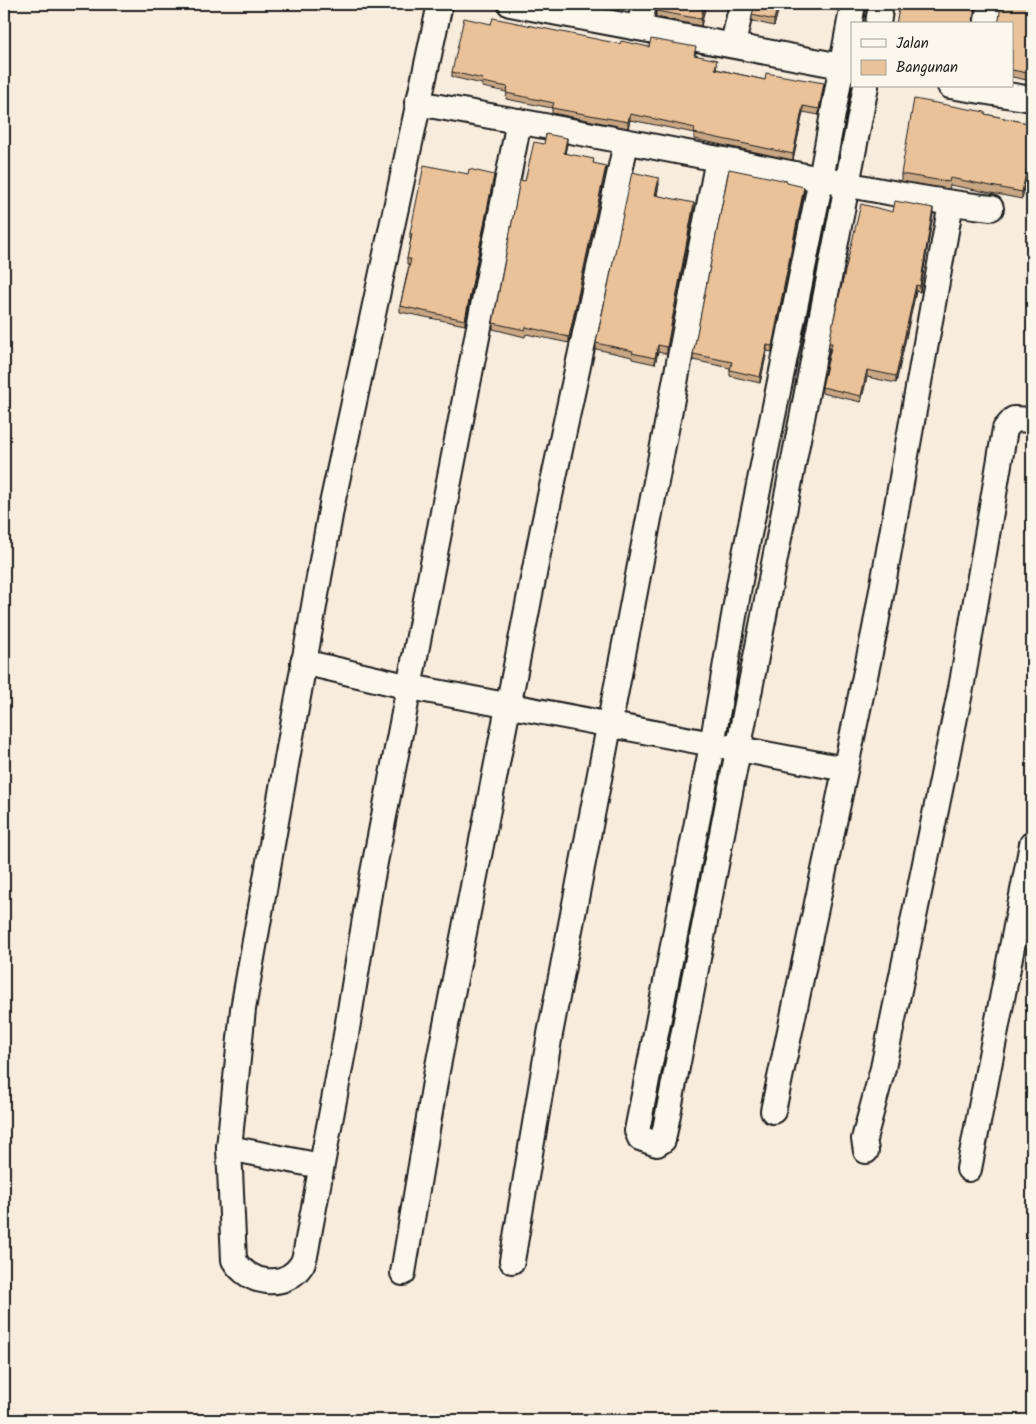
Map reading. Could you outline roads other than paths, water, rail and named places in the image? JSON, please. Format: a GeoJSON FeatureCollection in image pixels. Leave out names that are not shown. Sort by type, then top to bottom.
{"type":"FeatureCollection","features":[{"type":"Feature","properties":{"kind":"street"},"geometry":{"type":"LineString","coordinates":[[440,4],[417,103],[332,504],[243,1009],[229,1148],[234,1260],[241,1271],[252,1278],[270,1282],[286,1278],[302,1264],[310,1234],[370,888],[519,121]]}},
{"type":"Feature","properties":{"kind":"street"},"geometry":{"type":"LineString","coordinates":[[510,4],[540,7],[639,28],[733,44],[847,67]]}},
{"type":"Feature","properties":{"kind":"street"},"geometry":{"type":"LineString","coordinates":[[639,28],[644,4]]}},
{"type":"Feature","properties":{"kind":"street"},"geometry":{"type":"LineString","coordinates":[[733,44],[742,4]]}},
{"type":"Feature","properties":{"kind":"street"},"geometry":{"type":"LineString","coordinates":[[851,22],[853,4]]}},
{"type":"Feature","properties":{"kind":"street"},"geometry":{"type":"LineString","coordinates":[[878,22],[881,4]]}},
{"type":"Feature","properties":{"kind":"street"},"geometry":{"type":"LineString","coordinates":[[986,22],[990,4]]}},
{"type":"Feature","properties":{"kind":"street"},"geometry":{"type":"LineString","coordinates":[[851,25],[847,67],[821,179],[742,570],[712,745],[637,1131],[643,1140],[657,1144],[663,1140],[866,88]]}},
{"type":"Feature","properties":{"kind":"street"},"geometry":{"type":"LineString","coordinates":[[974,88],[1032,99]]}},
{"type":"Feature","properties":{"kind":"street"},"geometry":{"type":"LineString","coordinates":[[417,103],[847,184],[951,203],[990,208]]}},
{"type":"Feature","properties":{"kind":"street"},"geometry":{"type":"LineString","coordinates":[[402,1273],[436,1076],[510,706],[542,533],[626,143]]}},
{"type":"Feature","properties":{"kind":"street"},"geometry":{"type":"LineString","coordinates":[[512,1261],[550,1034],[718,159]]}},
{"type":"Feature","properties":{"kind":"street"},"geometry":{"type":"LineString","coordinates":[[773,1111],[875,629],[951,203]]}},
{"type":"Feature","properties":{"kind":"street"},"geometry":{"type":"LineString","coordinates":[[866,1151],[864,1139],[891,1029],[962,683],[1005,429],[1014,419],[1032,420]]}},
{"type":"Feature","properties":{"kind":"street"},"geometry":{"type":"LineString","coordinates":[[303,662],[410,686],[610,726],[845,769]]}},
{"type":"Feature","properties":{"kind":"street"},"geometry":{"type":"LineString","coordinates":[[970,1169],[1032,844]]}},
{"type":"Feature","properties":{"kind":"street"},"geometry":{"type":"LineString","coordinates":[[229,1148],[321,1166]]}}]}
